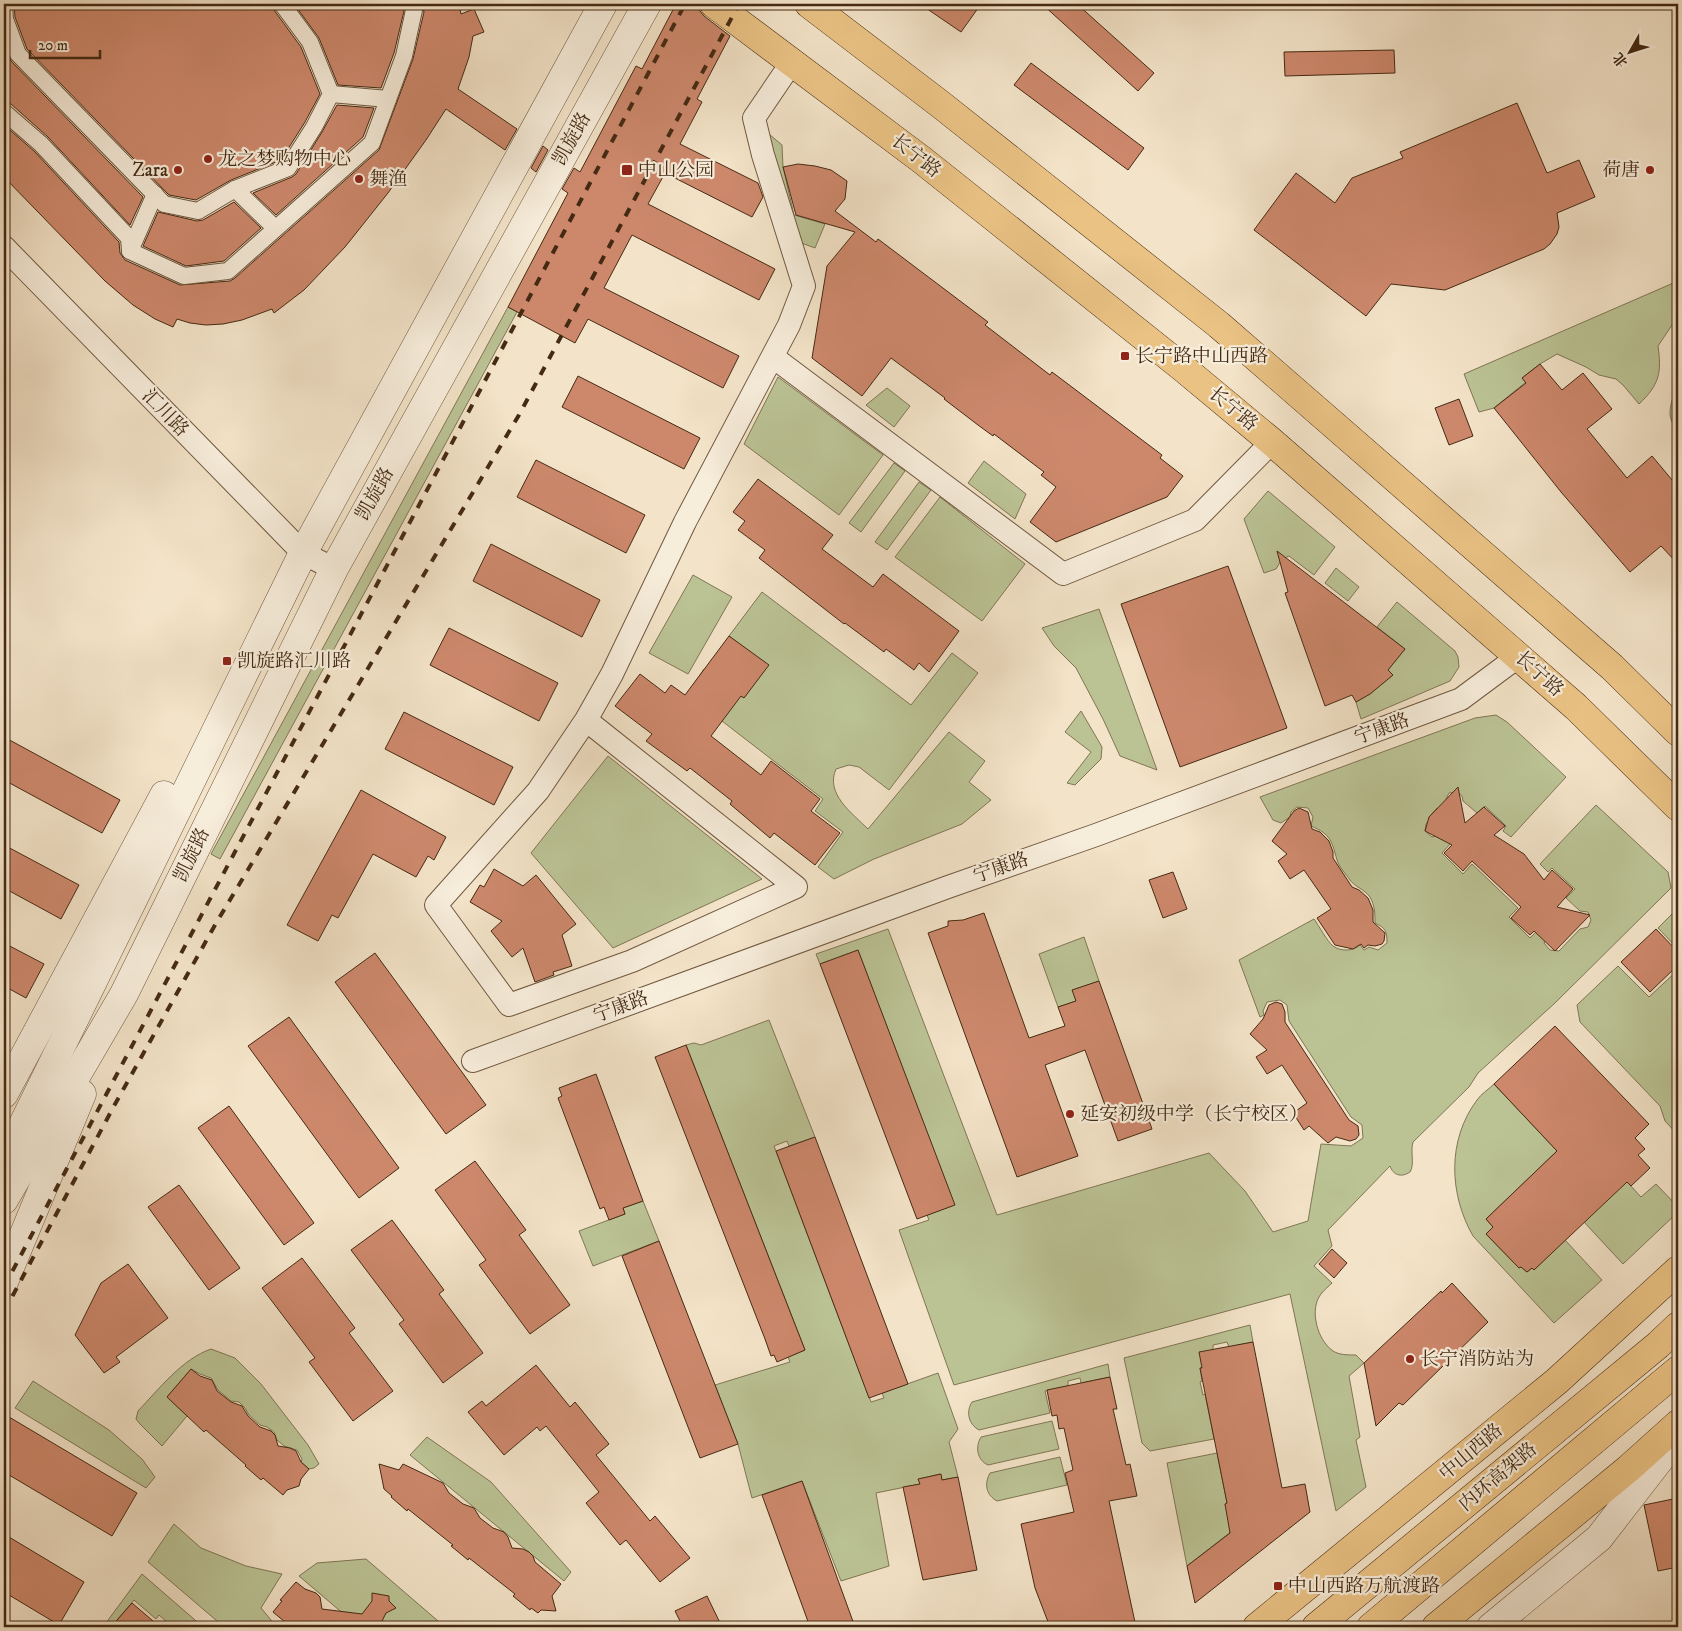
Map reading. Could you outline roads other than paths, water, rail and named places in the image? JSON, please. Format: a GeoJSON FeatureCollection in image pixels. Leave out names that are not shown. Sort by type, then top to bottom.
{"type":"FeatureCollection","features":[{"type":"Feature","properties":{"kind":"main road","name":"长宁路"},"geometry":{"type":"LineString","coordinates":[[714,4],[930,166],[1184,368],[1519,656],[1576,707],[1678,807]]}},
{"type":"Feature","properties":{"kind":"main road"},"geometry":{"type":"LineString","coordinates":[[817,7],[1219,325],[1612,667],[1678,732]]}},
{"type":"Feature","properties":{"kind":"main road","name":"中山西路"},"geometry":{"type":"LineString","coordinates":[[1257,1627],[1557,1381],[1678,1270]]}},
{"type":"Feature","properties":{"kind":"main road","name":"内环高架路"},"geometry":{"type":"LineString","coordinates":[[1316,1627],[1658,1345],[1678,1326]]}},
{"type":"Feature","properties":{"kind":"main road","name":"内环高架路"},"geometry":{"type":"LineString","coordinates":[[1371,1627],[1678,1370]]}},
{"type":"Feature","properties":{"kind":"main road"},"geometry":{"type":"LineString","coordinates":[[1436,1627],[1628,1469],[1678,1424]]}},
{"type":"Feature","properties":{"kind":"street"},"geometry":{"type":"LineString","coordinates":[[4,4],[10,50],[18,54],[164,204],[198,211],[235,189],[288,168],[332,94]]}},
{"type":"Feature","properties":{"kind":"street"},"geometry":{"type":"LineString","coordinates":[[282,4],[310,42],[332,94]]}},
{"type":"Feature","properties":{"kind":"street"},"geometry":{"type":"LineString","coordinates":[[130,251],[184,276],[228,270],[372,143],[404,56],[414,10],[412,4]]}},
{"type":"Feature","properties":{"kind":"street","name":"凯旋路"},"geometry":{"type":"LineString","coordinates":[[4,1163],[303,553],[603,4]]}},
{"type":"Feature","properties":{"kind":"street","name":"凯旋路"},"geometry":{"type":"LineString","coordinates":[[4,1282],[124,994],[334,569],[647,4]]}},
{"type":"Feature","properties":{"kind":"street"},"geometry":{"type":"LineString","coordinates":[[586,720],[796,887],[632,961],[509,1005],[436,905],[538,791],[586,720],[612,674],[690,513],[789,325],[804,286],[766,164],[754,118],[792,62]]}},
{"type":"Feature","properties":{"kind":"street"},"geometry":{"type":"LineString","coordinates":[[332,94],[388,99]]}},
{"type":"Feature","properties":{"kind":"street"},"geometry":{"type":"LineString","coordinates":[[4,112],[41,144],[129,238],[130,251]]}},
{"type":"Feature","properties":{"kind":"street"},"geometry":{"type":"LineString","coordinates":[[235,189],[275,228]]}},
{"type":"Feature","properties":{"kind":"street"},"geometry":{"type":"LineString","coordinates":[[130,251],[155,194]]}},
{"type":"Feature","properties":{"kind":"street","name":"汇川路"},"geometry":{"type":"LineString","coordinates":[[4,247],[303,553],[334,569]]}},
{"type":"Feature","properties":{"kind":"street"},"geometry":{"type":"LineString","coordinates":[[773,357],[1063,574],[1195,520],[1272,442]]}},
{"type":"Feature","properties":{"kind":"street","name":"凯旋路"},"geometry":{"type":"LineString","coordinates":[[4,1094],[233,667],[286,587]]}},
{"type":"Feature","properties":{"kind":"street","name":"宁康路"},"geometry":{"type":"LineString","coordinates":[[473,1061],[948,887],[1096,835],[1461,699],[1519,656]]}},
{"type":"Feature","properties":{"kind":"street","name":"凯旋路"},"geometry":{"type":"LineString","coordinates":[[4,1200],[124,994]]}},
{"type":"Feature","properties":{"kind":"street"},"geometry":{"type":"LineString","coordinates":[[1491,1627],[1599,1538],[1678,1436]]}},
{"type":"Feature","properties":{"kind":"railway"},"geometry":{"type":"LineString","coordinates":[[4,1287],[685,4]]}},
{"type":"Feature","properties":{"kind":"railway"},"geometry":{"type":"LineString","coordinates":[[4,1312],[114,1106],[215,925],[519,415],[739,4]]}},
{"type":"Feature","properties":{"kind":"place","name":"龙之梦购物中心"},"geometry":{"type":"Point","coordinates":[208,159]}},
{"type":"Feature","properties":{"kind":"place","name":"Zara"},"geometry":{"type":"Point","coordinates":[178,170]}},
{"type":"Feature","properties":{"kind":"place","name":"中山公园"},"geometry":{"type":"Point","coordinates":[627,170]}},
{"type":"Feature","properties":{"kind":"place","name":"荷唐"},"geometry":{"type":"Point","coordinates":[1650,170]}},
{"type":"Feature","properties":{"kind":"place","name":"舞渔"},"geometry":{"type":"Point","coordinates":[359,179]}},
{"type":"Feature","properties":{"kind":"place","name":"长宁路中山西路"},"geometry":{"type":"Point","coordinates":[1125,356]}},
{"type":"Feature","properties":{"kind":"place","name":"凯旋路汇川路"},"geometry":{"type":"Point","coordinates":[227,661]}},
{"type":"Feature","properties":{"kind":"place","name":"延安初级中学（长宁校区）"},"geometry":{"type":"Point","coordinates":[1070,1114]}},
{"type":"Feature","properties":{"kind":"place","name":"长宁消防站为"},"geometry":{"type":"Point","coordinates":[1410,1359]}},
{"type":"Feature","properties":{"kind":"place","name":"中山西路万航渡路"},"geometry":{"type":"Point","coordinates":[1278,1586]}}]}
